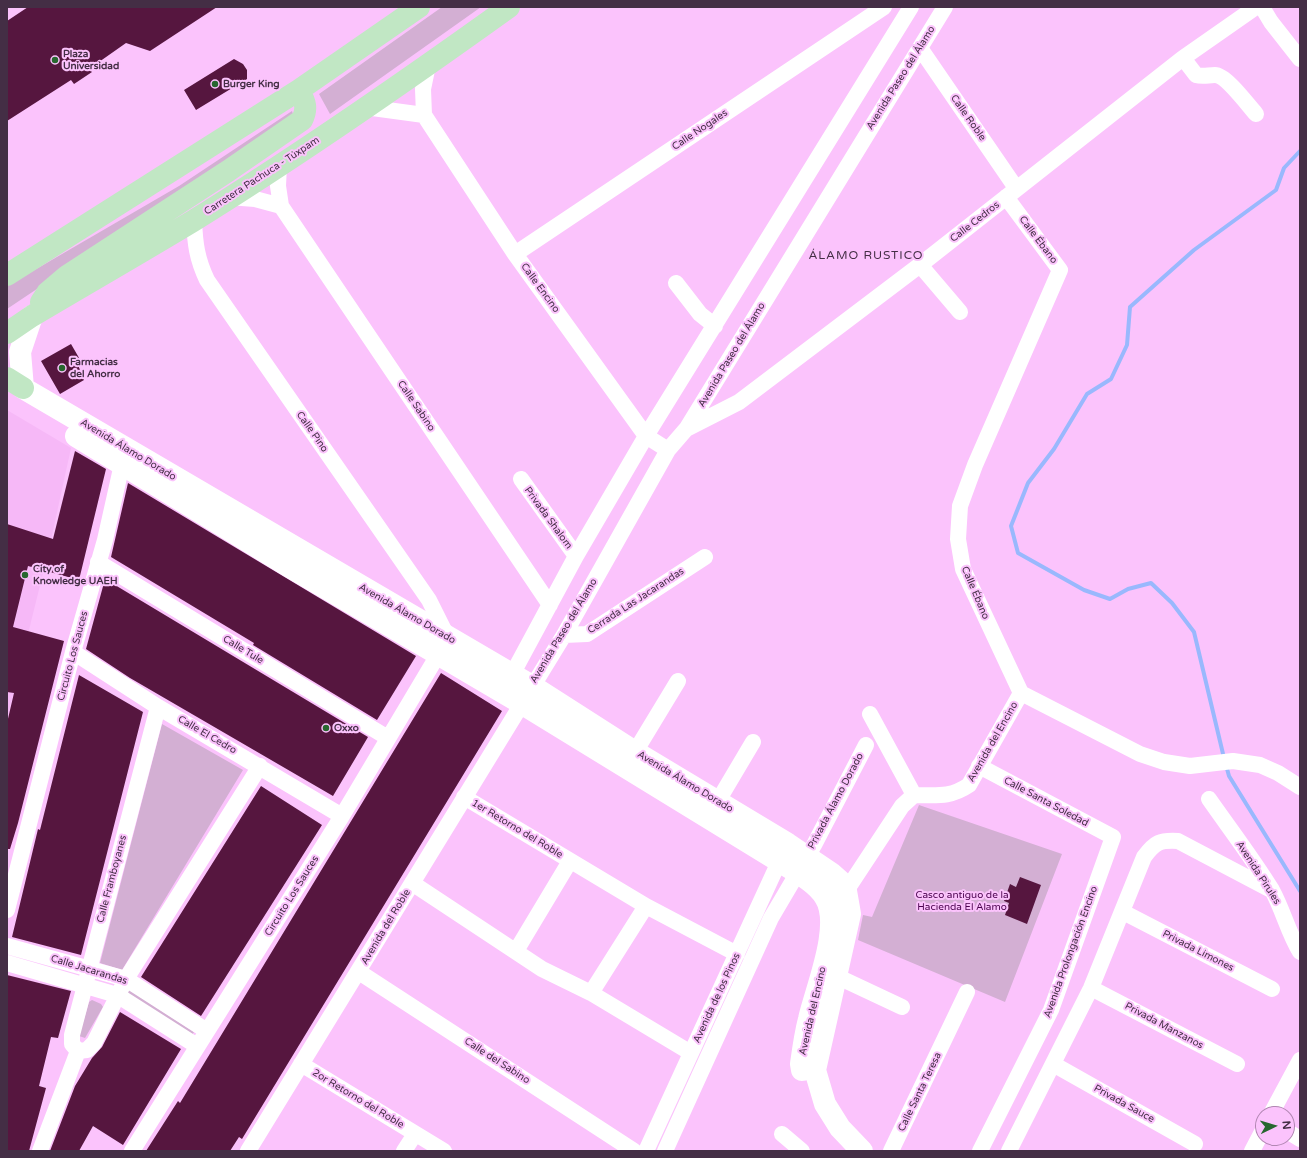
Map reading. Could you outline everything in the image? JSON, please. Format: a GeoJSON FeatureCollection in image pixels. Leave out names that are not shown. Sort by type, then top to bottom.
{"type":"FeatureCollection","features":[{"type":"Feature","properties":{"kind":"main road"},"geometry":{"type":"LineString","coordinates":[[7,275],[299,90],[419,7]]}},
{"type":"Feature","properties":{"kind":"main road","name":"Carretera Pachuca - Túxpam"},"geometry":{"type":"LineString","coordinates":[[7,333],[32,316],[194,220],[279,165],[428,65],[508,7]]}},
{"type":"Feature","properties":{"kind":"main road"},"geometry":{"type":"LineString","coordinates":[[32,316],[47,294],[67,276],[228,171],[302,120],[307,112],[306,102],[299,90]]}},
{"type":"Feature","properties":{"kind":"street","name":"Calle Nogales"},"geometry":{"type":"LineString","coordinates":[[515,254],[884,7]]}},
{"type":"Feature","properties":{"kind":"street"},"geometry":{"type":"LineString","coordinates":[[893,7],[902,21]]}},
{"type":"Feature","properties":{"kind":"street"},"geometry":{"type":"LineString","coordinates":[[507,684],[576,556],[646,436],[911,7]]}},
{"type":"Feature","properties":{"kind":"street","name":"Avenida Paseo del Álamo"},"geometry":{"type":"LineString","coordinates":[[526,695],[564,635],[668,450],[687,428],[945,7]]}},
{"type":"Feature","properties":{"kind":"street","name":"Calle Cedros"},"geometry":{"type":"LineString","coordinates":[[687,428],[739,402],[920,265],[1183,58],[1256,7]]}},
{"type":"Feature","properties":{"kind":"street"},"geometry":{"type":"LineString","coordinates":[[1262,7],[1271,22],[1300,59]]}},
{"type":"Feature","properties":{"kind":"street","name":"Calle Roble"},"geometry":{"type":"LineString","coordinates":[[920,48],[1011,193]]}},
{"type":"Feature","properties":{"kind":"street"},"geometry":{"type":"LineString","coordinates":[[1183,58],[1196,76],[1204,77],[1215,75],[1222,78],[1256,114]]}},
{"type":"Feature","properties":{"kind":"street"},"geometry":{"type":"LineString","coordinates":[[365,108],[424,116],[423,89],[428,65]]}},
{"type":"Feature","properties":{"kind":"street","name":"Calle Encino"},"geometry":{"type":"LineString","coordinates":[[424,116],[515,254],[646,436],[668,450]]}},
{"type":"Feature","properties":{"kind":"street","name":"Calle Sabino"},"geometry":{"type":"LineString","coordinates":[[279,165],[278,186],[281,206],[550,605]]}},
{"type":"Feature","properties":{"kind":"street","name":"Calle Ébano"},"geometry":{"type":"LineString","coordinates":[[1011,193],[1060,270],[975,465],[960,506],[958,539],[962,569],[1021,693]]}},
{"type":"Feature","properties":{"kind":"street"},"geometry":{"type":"LineString","coordinates":[[229,197],[255,199],[281,206]]}},
{"type":"Feature","properties":{"kind":"street","name":"Calle Pino"},"geometry":{"type":"LineString","coordinates":[[194,220],[198,262],[207,280],[429,600],[443,646]]}},
{"type":"Feature","properties":{"kind":"street"},"geometry":{"type":"LineString","coordinates":[[920,265],[960,312]]}},
{"type":"Feature","properties":{"kind":"street"},"geometry":{"type":"LineString","coordinates":[[676,283],[700,314],[715,326]]}},
{"type":"Feature","properties":{"kind":"street","name":"Avenida Álamo Dorado"},"geometry":{"type":"LineString","coordinates":[[32,316],[20,352],[12,387],[124,457],[294,559],[526,695],[802,865],[831,873],[846,891]]}},
{"type":"Feature","properties":{"kind":"street","name":"Circuito Los Sauces"},"geometry":{"type":"LineString","coordinates":[[7,910],[124,457]]}},
{"type":"Feature","properties":{"kind":"street","name":"Privada Shalom"},"geometry":{"type":"LineString","coordinates":[[520,480],[576,556]]}},
{"type":"Feature","properties":{"kind":"street","name":"Cerrada Las Jacarandas"},"geometry":{"type":"LineString","coordinates":[[564,635],[587,634],[705,556]]}},
{"type":"Feature","properties":{"kind":"street","name":"Calle Tule"},"geometry":{"type":"LineString","coordinates":[[98,562],[388,738]]}},
{"type":"Feature","properties":{"kind":"street","name":"Circuito Los Sauces"},"geometry":{"type":"LineString","coordinates":[[132,1151],[342,816],[443,646]]}},
{"type":"Feature","properties":{"kind":"street","name":"Calle El Cedro"},"geometry":{"type":"LineString","coordinates":[[73,652],[158,707],[260,766],[342,816]]}},
{"type":"Feature","properties":{"kind":"street"},"geometry":{"type":"LineString","coordinates":[[635,752],[678,682]]}},
{"type":"Feature","properties":{"kind":"street"},"geometry":{"type":"LineString","coordinates":[[1021,693],[1140,754],[1164,762],[1190,766],[1233,762],[1260,765],[1278,772],[1300,787]]}},
{"type":"Feature","properties":{"kind":"street","name":"Avenida del Encino"},"geometry":{"type":"LineString","coordinates":[[914,795],[947,795],[959,792],[969,785],[1021,693]]}},
{"type":"Feature","properties":{"kind":"street","name":"Avenida Álamo Dorado"},"geometry":{"type":"LineString","coordinates":[[526,695],[635,752],[718,801],[783,852]]}},
{"type":"Feature","properties":{"kind":"street","name":"Avenida del Roble"},"geometry":{"type":"LineString","coordinates":[[252,1150],[301,1064],[359,972],[526,695]]}},
{"type":"Feature","properties":{"kind":"street","name":"Calle Framboyanes"},"geometry":{"type":"LineString","coordinates":[[78,1051],[72,1044],[72,1035],[158,707]]}},
{"type":"Feature","properties":{"kind":"street"},"geometry":{"type":"LineString","coordinates":[[830,907],[846,891],[902,806],[914,795],[870,714]]}},
{"type":"Feature","properties":{"kind":"street"},"geometry":{"type":"LineString","coordinates":[[718,801],[753,742]]}},
{"type":"Feature","properties":{"kind":"street","name":"Privada Álamo Dorado"},"geometry":{"type":"LineString","coordinates":[[802,865],[866,745]]}},
{"type":"Feature","properties":{"kind":"street"},"geometry":{"type":"LineString","coordinates":[[40,1151],[78,1051],[87,1050],[94,1043],[126,979],[260,766]]}},
{"type":"Feature","properties":{"kind":"street","name":"Calle Santa Soledad"},"geometry":{"type":"LineString","coordinates":[[979,766],[1113,837]]}},
{"type":"Feature","properties":{"kind":"street","name":"1er Retorno del Roble"},"geometry":{"type":"LineString","coordinates":[[464,797],[646,906],[737,954]]}},
{"type":"Feature","properties":{"kind":"street","name":"Avenida Pirules"},"geometry":{"type":"LineString","coordinates":[[1209,799],[1272,890],[1300,952]]}},
{"type":"Feature","properties":{"kind":"street","name":"Avenida Prolongación Encino"},"geometry":{"type":"LineString","coordinates":[[980,1151],[1051,1010],[1113,837]]}},
{"type":"Feature","properties":{"kind":"street"},"geometry":{"type":"LineString","coordinates":[[1014,1149],[1052,1064],[1091,988],[1144,857],[1153,845],[1164,840],[1178,841],[1272,890]]}},
{"type":"Feature","properties":{"kind":"street","name":"Avenida de los Pinos"},"geometry":{"type":"LineString","coordinates":[[646,1151],[783,852]]}},
{"type":"Feature","properties":{"kind":"street","name":"1er Retorno del Roble"},"geometry":{"type":"LineString","coordinates":[[516,951],[570,861]]}},
{"type":"Feature","properties":{"kind":"street","name":"Avenida Álamo Dorado"},"geometry":{"type":"LineString","coordinates":[[802,865],[825,896],[830,907]]}},
{"type":"Feature","properties":{"kind":"street","name":"Avenida de los Pinos"},"geometry":{"type":"LineString","coordinates":[[665,1151],[771,918],[802,865]]}},
{"type":"Feature","properties":{"kind":"street"},"geometry":{"type":"LineString","coordinates":[[412,883],[516,951],[542,970],[591,993],[691,1053]]}},
{"type":"Feature","properties":{"kind":"street","name":"Avenida del Encino"},"geometry":{"type":"LineString","coordinates":[[846,891],[850,914],[815,1070],[825,1104],[840,1128],[862,1151]]}},
{"type":"Feature","properties":{"kind":"street"},"geometry":{"type":"LineString","coordinates":[[591,993],[646,906]]}},
{"type":"Feature","properties":{"kind":"street","name":"Avenida del Encino"},"geometry":{"type":"LineString","coordinates":[[830,907],[831,936],[809,1019],[801,1064],[806,1097],[813,1113],[824,1132],[841,1151]]}},
{"type":"Feature","properties":{"kind":"street","name":"Privada Limones"},"geometry":{"type":"LineString","coordinates":[[1123,912],[1272,989]]}},
{"type":"Feature","properties":{"kind":"street","name":"Calle Jacarandas"},"geometry":{"type":"LineString","coordinates":[[7,946],[126,979],[207,1031]]}},
{"type":"Feature","properties":{"kind":"street","name":"Calle Jacarandas"},"geometry":{"type":"LineString","coordinates":[[7,962],[117,995],[197,1046]]}},
{"type":"Feature","properties":{"kind":"street","name":"Calle del Sabino"},"geometry":{"type":"LineString","coordinates":[[359,972],[634,1151]]}},
{"type":"Feature","properties":{"kind":"street"},"geometry":{"type":"LineString","coordinates":[[836,976],[902,1007]]}},
{"type":"Feature","properties":{"kind":"street","name":"Privada Manzanos"},"geometry":{"type":"LineString","coordinates":[[1091,988],[1237,1064]]}},
{"type":"Feature","properties":{"kind":"street","name":"Calle Santa Teresa"},"geometry":{"type":"LineString","coordinates":[[891,1151],[949,1033],[966,992]]}},
{"type":"Feature","properties":{"kind":"street"},"geometry":{"type":"LineString","coordinates":[[715,1002],[728,1014]]}},
{"type":"Feature","properties":{"kind":"street"},"geometry":{"type":"LineString","coordinates":[[1275,1106],[1300,1060]]}},
{"type":"Feature","properties":{"kind":"street","name":"2or Retorno del Roble"},"geometry":{"type":"LineString","coordinates":[[301,1064],[444,1151]]}},
{"type":"Feature","properties":{"kind":"street","name":"Privada Sauce"},"geometry":{"type":"LineString","coordinates":[[1052,1064],[1196,1144]]}},
{"type":"Feature","properties":{"kind":"street","name":"2or Retorno del Roble"},"geometry":{"type":"LineString","coordinates":[[404,1151],[415,1134]]}},
{"type":"Feature","properties":{"kind":"street"},"geometry":{"type":"LineString","coordinates":[[782,1134],[802,1151]]}},
{"type":"Feature","properties":{"kind":"shaded area","name":"City of Knowledge UAEH"},"geometry":{"type":"Polygon","coordinates":[[[7,410],[71,448],[49,549],[7,719],[7,410]]]}},
{"type":"Feature","properties":{"kind":"green space"},"geometry":{"type":"Polygon","coordinates":[[[442,7],[481,7],[330,114],[319,94],[442,7]]]}},
{"type":"Feature","properties":{"kind":"green space"},"geometry":{"type":"Polygon","coordinates":[[[292,111],[294,117],[7,309],[7,286],[179,186],[292,111]]]}},
{"type":"Feature","properties":{"kind":"green space"},"geometry":{"type":"Polygon","coordinates":[[[162,724],[243,770],[122,970],[100,963],[162,724]]]}},
{"type":"Feature","properties":{"kind":"green space","name":"Casco antiguo de la Hacienda El Alamo"},"geometry":{"type":"Polygon","coordinates":[[[919,805],[1062,854],[1005,1002],[858,940],[863,915],[872,917],[919,805]]]}},
{"type":"Feature","properties":{"kind":"green space"},"geometry":{"type":"Polygon","coordinates":[[[128,989],[194,1032],[191,1036],[125,994],[128,989]]]}},
{"type":"Feature","properties":{"kind":"green space"},"geometry":{"type":"Polygon","coordinates":[[[92,1000],[101,1004],[103,1007],[85,1038],[79,1036],[89,1002],[92,1000]]]}},
{"type":"Feature","properties":{"kind":"building","name":"Plaza Universidad"},"geometry":{"type":"Polygon","coordinates":[[[28,7],[217,7],[150,51],[126,43],[89,69],[92,72],[74,84],[71,80],[7,121],[7,21],[28,7]]]}},
{"type":"Feature","properties":{"kind":"building","name":"Burger King"},"geometry":{"type":"Polygon","coordinates":[[[234,59],[243,64],[247,70],[247,79],[196,110],[184,90],[234,59]]]}},
{"type":"Feature","properties":{"kind":"building","name":"Farmacias del Ahorro"},"geometry":{"type":"Polygon","coordinates":[[[71,344],[82,363],[78,365],[84,380],[60,394],[41,361],[71,344]]]}},
{"type":"Feature","properties":{"kind":"building"},"geometry":{"type":"Polygon","coordinates":[[[75,451],[106,469],[79,580],[28,566],[13,627],[64,641],[18,823],[10,849],[7,849],[7,723],[14,693],[7,692],[7,524],[53,539],[75,451]]]}},
{"type":"Feature","properties":{"kind":"building"},"geometry":{"type":"Polygon","coordinates":[[[128,483],[416,656],[377,720],[253,645],[254,643],[111,557],[128,483]]]}},
{"type":"Feature","properties":{"kind":"building"},"geometry":{"type":"Polygon","coordinates":[[[105,579],[368,737],[333,796],[130,678],[86,649],[105,579]]]}},
{"type":"Feature","properties":{"kind":"building"},"geometry":{"type":"Polygon","coordinates":[[[441,673],[502,711],[242,1139],[239,1137],[230,1151],[146,1151],[178,1101],[180,1103],[441,673]]]}},
{"type":"Feature","properties":{"kind":"building"},"geometry":{"type":"Polygon","coordinates":[[[79,675],[143,712],[81,955],[12,937],[38,829],[40,830],[79,675]]]}},
{"type":"Feature","properties":{"kind":"building"},"geometry":{"type":"Polygon","coordinates":[[[261,786],[322,825],[201,1016],[141,977],[261,786]]]}},
{"type":"Feature","properties":{"kind":"building"},"geometry":{"type":"Polygon","coordinates":[[[1020,877],[1041,885],[1027,924],[1005,915],[1009,903],[1004,901],[1010,884],[1016,887],[1020,877]]]}},
{"type":"Feature","properties":{"kind":"building"},"geometry":{"type":"Polygon","coordinates":[[[7,975],[71,991],[58,1038],[51,1037],[39,1086],[46,1088],[29,1151],[7,1151],[7,975]]]}},
{"type":"Feature","properties":{"kind":"building"},"geometry":{"type":"Polygon","coordinates":[[[120,1012],[181,1049],[123,1145],[93,1126],[79,1151],[50,1151],[75,1086],[92,1058],[102,1047],[120,1012]]]}},
{"type":"Feature","properties":{"kind":"waterway"},"geometry":{"type":"LineString","coordinates":[[1224,758],[1194,632],[1172,603],[1151,583],[1128,589],[1110,599],[1084,590],[1018,553],[1011,526],[1028,483],[1054,449],[1087,394],[1111,379],[1127,345],[1130,307],[1194,250],[1276,190],[1284,168],[1300,151]]}},
{"type":"Feature","properties":{"kind":"waterway"},"geometry":{"type":"LineString","coordinates":[[1226,765],[1229,776],[1300,891]]}},
{"type":"Feature","properties":{"kind":"place","name":"Plaza Universidad"},"geometry":{"type":"Point","coordinates":[55,60]}},
{"type":"Feature","properties":{"kind":"place","name":"Burger King"},"geometry":{"type":"Point","coordinates":[215,84]}},
{"type":"Feature","properties":{"kind":"place","name":"Farmacias del Ahorro"},"geometry":{"type":"Point","coordinates":[62,368]}},
{"type":"Feature","properties":{"kind":"place","name":"City of Knowledge UAEH"},"geometry":{"type":"Point","coordinates":[25,575]}},
{"type":"Feature","properties":{"kind":"place","name":"Oxxo"},"geometry":{"type":"Point","coordinates":[326,728]}},
{"type":"Feature","properties":{"kind":"district","name":"ÁLAMO RUSTICO"},"geometry":{"type":"Point","coordinates":[866,256]}}]}
